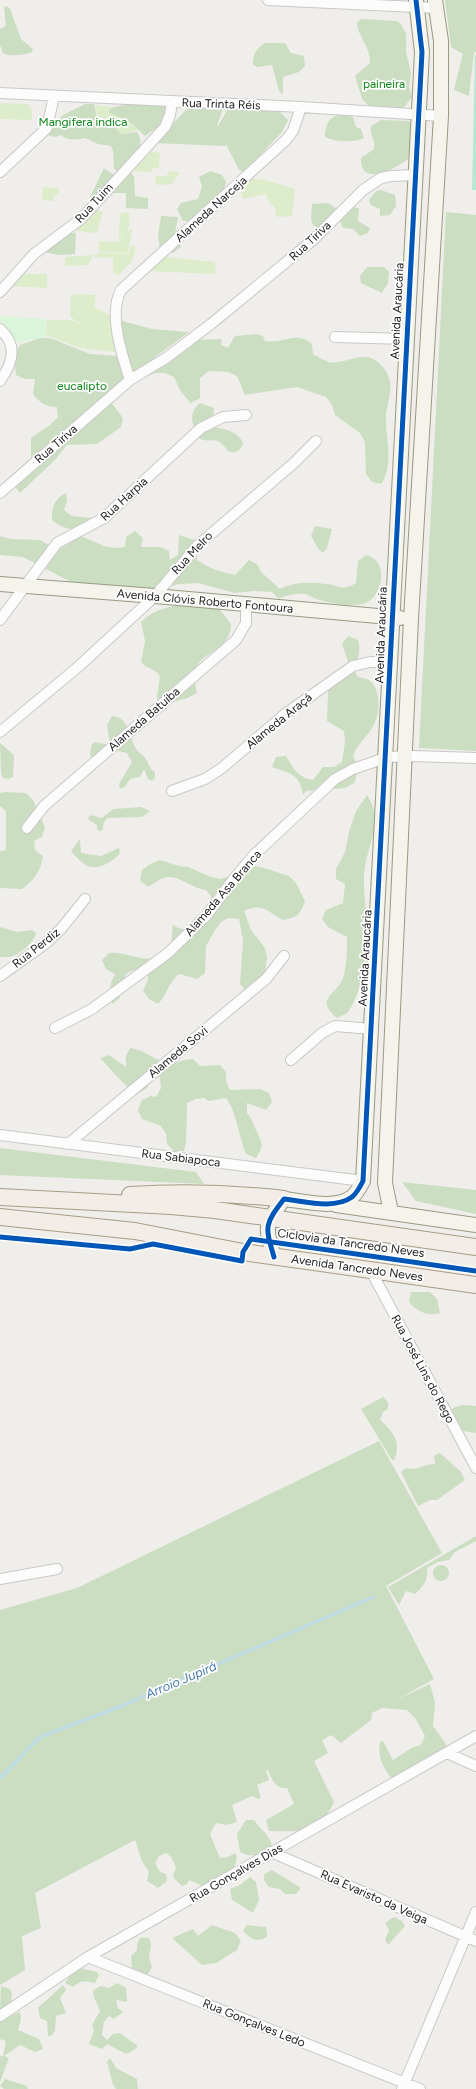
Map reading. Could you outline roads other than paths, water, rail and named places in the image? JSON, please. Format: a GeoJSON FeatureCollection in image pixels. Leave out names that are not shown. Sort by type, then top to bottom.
{"type":"FeatureCollection","features":[{"type":"Feature","properties":{"kind":"main road"},"geometry":{"type":"LineString","coordinates":[[51,1200],[160,1193],[236,1193],[284,1199]]}},
{"type":"Feature","properties":{"kind":"main road"},"geometry":{"type":"LineString","coordinates":[[0,1197],[171,1206],[269,1217],[476,1247]]}},
{"type":"Feature","properties":{"kind":"main road","name":"Avenida Tancredo Neves"},"geometry":{"type":"LineString","coordinates":[[0,1217],[135,1231],[274,1257],[476,1285]]}},
{"type":"Feature","properties":{"kind":"street"},"geometry":{"type":"LineString","coordinates":[[268,0],[436,4],[441,41],[441,116],[411,619],[409,756],[385,1183],[391,1212]]}},
{"type":"Feature","properties":{"kind":"street","name":"Avenida Araucária"},"geometry":{"type":"LineString","coordinates":[[363,1181],[372,1029],[391,618],[422,52],[417,4]]}},
{"type":"Feature","properties":{"kind":"street","name":"Rua Trinta Réis"},"geometry":{"type":"LineString","coordinates":[[0,93],[301,107],[418,116],[441,116]]}},
{"type":"Feature","properties":{"kind":"street"},"geometry":{"type":"LineString","coordinates":[[0,172],[47,128],[54,96]]}},
{"type":"Feature","properties":{"kind":"street","name":"Rua Tuim"},"geometry":{"type":"LineString","coordinates":[[0,292],[34,254],[82,218],[93,207],[110,186],[165,127],[170,115],[172,102]]}},
{"type":"Feature","properties":{"kind":"street","name":"Alameda Narceja"},"geometry":{"type":"LineString","coordinates":[[130,380],[122,354],[115,306],[121,290],[286,140],[293,132],[301,107]]}},
{"type":"Feature","properties":{"kind":"street","name":"Rua Tiriva"},"geometry":{"type":"LineString","coordinates":[[0,493],[130,380],[166,358],[211,324],[313,240],[345,206],[372,183],[391,176],[415,175]]}},
{"type":"Feature","properties":{"kind":"street"},"geometry":{"type":"LineString","coordinates":[[0,329],[11,342],[12,356],[6,373],[0,381]]}},
{"type":"Feature","properties":{"kind":"street"},"geometry":{"type":"LineString","coordinates":[[335,337],[406,339]]}},
{"type":"Feature","properties":{"kind":"street","name":"Rua Harpia"},"geometry":{"type":"LineString","coordinates":[[0,620],[50,549],[57,543],[104,518],[201,428],[223,417],[246,415]]}},
{"type":"Feature","properties":{"kind":"street","name":"Rua Melro"},"geometry":{"type":"LineString","coordinates":[[0,732],[78,667],[155,596],[198,545],[294,463],[316,441]]}},
{"type":"Feature","properties":{"kind":"street","name":"Avenida Clóvis Roberto Fontoura"},"geometry":{"type":"LineString","coordinates":[[0,584],[411,619]]}},
{"type":"Feature","properties":{"kind":"street","name":"Alameda Batuiba"},"geometry":{"type":"LineString","coordinates":[[27,828],[44,806],[236,640],[246,623],[246,604]]}},
{"type":"Feature","properties":{"kind":"street","name":"Alameda Araçá"},"geometry":{"type":"LineString","coordinates":[[172,791],[205,779],[222,768],[285,714],[352,666],[370,662],[390,662]]}},
{"type":"Feature","properties":{"kind":"street","name":"Alameda Asa Branca"},"geometry":{"type":"LineString","coordinates":[[55,1028],[92,1010],[168,953],[206,916],[232,880],[253,856],[335,779],[353,768],[385,758],[409,756],[476,758]]}},
{"type":"Feature","properties":{"kind":"street","name":"Rua Perdiz"},"geometry":{"type":"LineString","coordinates":[[0,976],[45,944],[61,929],[85,899]]}},
{"type":"Feature","properties":{"kind":"street","name":"Alameda Sovi"},"geometry":{"type":"LineString","coordinates":[[68,1144],[266,979],[284,956]]}},
{"type":"Feature","properties":{"kind":"street"},"geometry":{"type":"LineString","coordinates":[[291,1060],[322,1033],[335,1026],[372,1029]]}},
{"type":"Feature","properties":{"kind":"street","name":"Rua Sabiapoca"},"geometry":{"type":"LineString","coordinates":[[0,1135],[363,1181]]}},
{"type":"Feature","properties":{"kind":"street"},"geometry":{"type":"LineString","coordinates":[[327,1204],[345,1201],[352,1197],[363,1181]]}},
{"type":"Feature","properties":{"kind":"street"},"geometry":{"type":"LineString","coordinates":[[274,1257],[266,1231],[269,1217],[284,1199],[476,1224]]}},
{"type":"Feature","properties":{"kind":"street","name":"Rua José Lins do Rego"},"geometry":{"type":"LineString","coordinates":[[371,1270],[476,1468]]}},
{"type":"Feature","properties":{"kind":"street"},"geometry":{"type":"LineString","coordinates":[[0,1579],[57,1569]]}},
{"type":"Feature","properties":{"kind":"street","name":"Rua Gonçalves Dias"},"geometry":{"type":"LineString","coordinates":[[0,2016],[88,1956],[476,1736]]}},
{"type":"Feature","properties":{"kind":"street"},"geometry":{"type":"LineString","coordinates":[[447,1753],[476,1766]]}},
{"type":"Feature","properties":{"kind":"street","name":"Rua Evaristo da Veiga"},"geometry":{"type":"LineString","coordinates":[[271,1852],[476,1941]]}},
{"type":"Feature","properties":{"kind":"street"},"geometry":{"type":"LineString","coordinates":[[403,2086],[476,1912]]}},
{"type":"Feature","properties":{"kind":"street","name":"Rua Gonçalves Ledo"},"geometry":{"type":"LineString","coordinates":[[88,1956],[403,2086],[420,2089]]}},
{"type":"Feature","properties":{"kind":"waterway","name":"Arroio Jupirá"},"geometry":{"type":"LineString","coordinates":[[0,1778],[40,1737],[119,1707],[373,1597]]}},
{"type":"Feature","properties":{"kind":"park label","name":"paineira"},"geometry":{"type":"Point","coordinates":[384,84]}},
{"type":"Feature","properties":{"kind":"park label","name":"Mangifera indica"},"geometry":{"type":"Point","coordinates":[83,122]}},
{"type":"Feature","properties":{"kind":"park label","name":"eucalipto"},"geometry":{"type":"Point","coordinates":[82,386]}}]}
